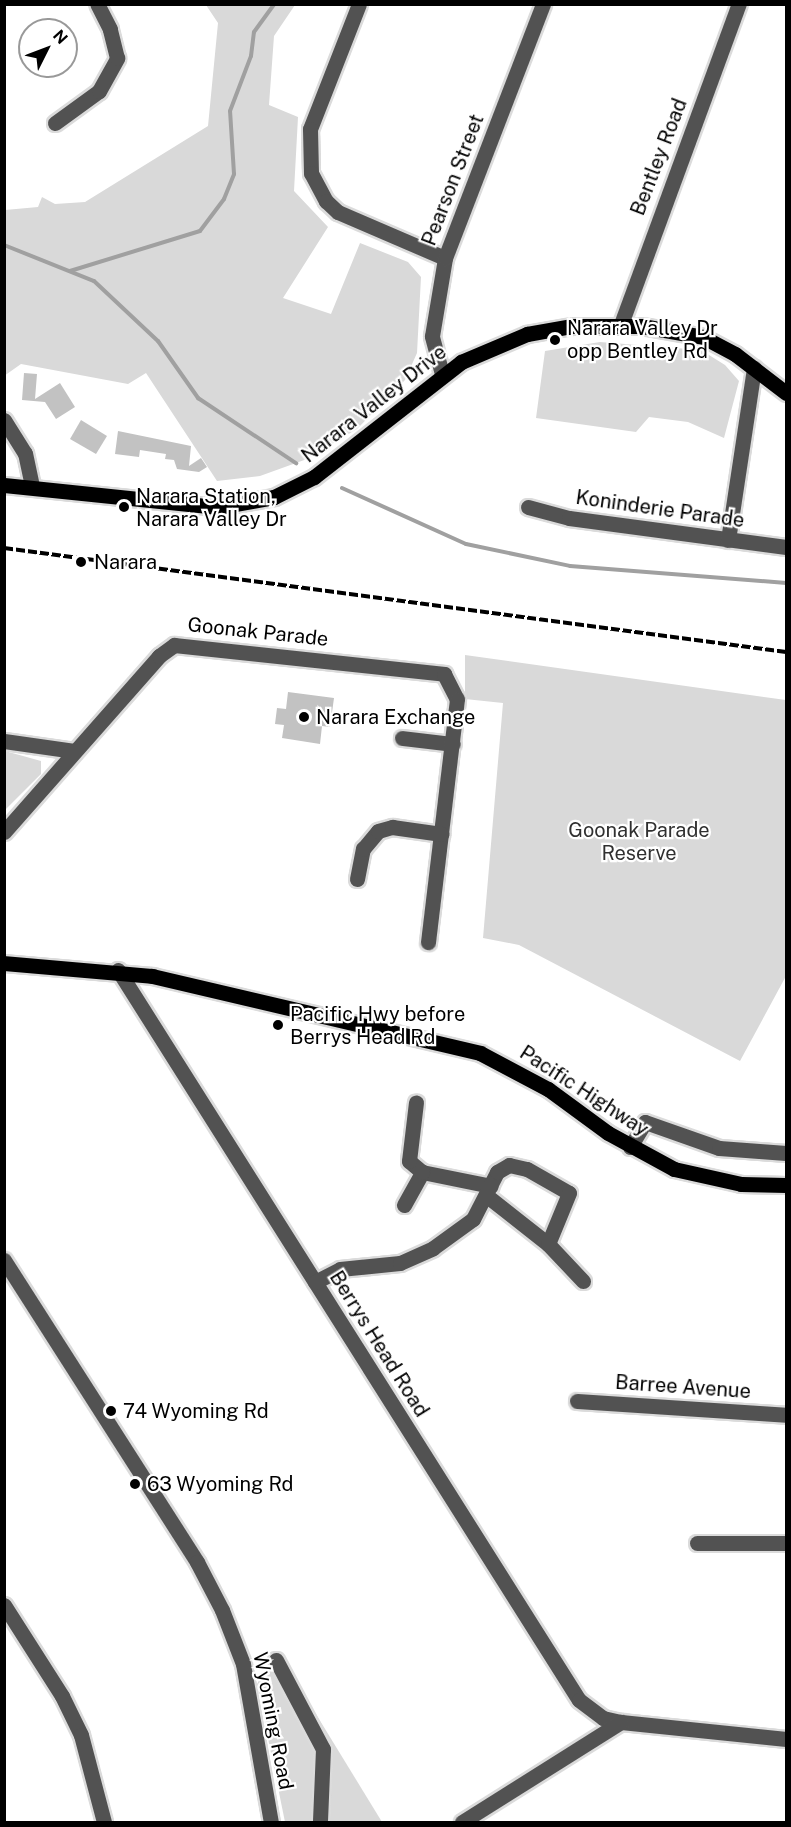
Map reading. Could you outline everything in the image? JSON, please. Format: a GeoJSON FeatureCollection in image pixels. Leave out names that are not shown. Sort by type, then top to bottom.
{"type":"FeatureCollection","features":[{"type":"Feature","properties":{"kind":"main road","name":"Narara Valley Drive"},"geometry":{"type":"LineString","coordinates":[[4,485],[32,486],[219,507],[274,497],[324,470],[442,374],[484,351],[527,334],[572,326],[621,324],[703,337],[754,368],[786,393]]}},
{"type":"Feature","properties":{"kind":"main road","name":"Pacific Highway"},"geometry":{"type":"LineString","coordinates":[[4,963],[118,970],[480,1053],[548,1089],[630,1147],[691,1175],[741,1184],[786,1185]]}},
{"type":"Feature","properties":{"kind":"street"},"geometry":{"type":"LineString","coordinates":[[55,123],[99,91],[117,58],[110,29],[98,4]]}},
{"type":"Feature","properties":{"kind":"street"},"geometry":{"type":"LineString","coordinates":[[359,4],[310,129],[311,173],[326,201],[338,212],[445,258]]}},
{"type":"Feature","properties":{"kind":"street","name":"Pearson Street"},"geometry":{"type":"LineString","coordinates":[[442,374],[432,336],[445,258],[543,4]]}},
{"type":"Feature","properties":{"kind":"street","name":"Bentley Road"},"geometry":{"type":"LineString","coordinates":[[621,324],[739,4]]}},
{"type":"Feature","properties":{"kind":"street"},"geometry":{"type":"LineString","coordinates":[[728,540],[754,368]]}},
{"type":"Feature","properties":{"kind":"street"},"geometry":{"type":"LineString","coordinates":[[4,420],[25,453],[32,486]]}},
{"type":"Feature","properties":{"kind":"street","name":"Koninderie Parade"},"geometry":{"type":"LineString","coordinates":[[528,507],[569,518],[786,546]]}},
{"type":"Feature","properties":{"kind":"street","name":"Goonak Parade"},"geometry":{"type":"LineString","coordinates":[[4,832],[159,656],[180,643],[444,674],[457,699],[428,942]]}},
{"type":"Feature","properties":{"kind":"street"},"geometry":{"type":"LineString","coordinates":[[402,738],[453,744]]}},
{"type":"Feature","properties":{"kind":"street"},"geometry":{"type":"LineString","coordinates":[[4,741],[74,751]]}},
{"type":"Feature","properties":{"kind":"street"},"geometry":{"type":"LineString","coordinates":[[357,879],[363,849],[378,831],[392,827],[442,834]]}},
{"type":"Feature","properties":{"kind":"street","name":"Berrys Head Road"},"geometry":{"type":"LineString","coordinates":[[118,970],[569,1687],[591,1711],[621,1722],[786,1739]]}},
{"type":"Feature","properties":{"kind":"street"},"geometry":{"type":"LineString","coordinates":[[416,1102],[409,1161],[422,1172],[489,1191],[548,1244],[583,1281]]}},
{"type":"Feature","properties":{"kind":"street"},"geometry":{"type":"LineString","coordinates":[[630,1147],[645,1122],[718,1148],[786,1153]]}},
{"type":"Feature","properties":{"kind":"street"},"geometry":{"type":"LineString","coordinates":[[315,1282],[340,1269],[400,1263],[421,1255],[464,1227],[489,1191],[500,1169],[515,1165],[569,1193],[548,1244]]}},
{"type":"Feature","properties":{"kind":"street"},"geometry":{"type":"LineString","coordinates":[[404,1205],[422,1172]]}},
{"type":"Feature","properties":{"kind":"street","name":"Wyoming Road"},"geometry":{"type":"LineString","coordinates":[[4,1260],[196,1562],[222,1610],[243,1664],[271,1822]]}},
{"type":"Feature","properties":{"kind":"street","name":"Barree Avenue"},"geometry":{"type":"LineString","coordinates":[[577,1401],[786,1415]]}},
{"type":"Feature","properties":{"kind":"street"},"geometry":{"type":"LineString","coordinates":[[697,1543],[786,1543]]}},
{"type":"Feature","properties":{"kind":"street"},"geometry":{"type":"LineString","coordinates":[[4,1605],[62,1696],[81,1735],[104,1822]]}},
{"type":"Feature","properties":{"kind":"street"},"geometry":{"type":"LineString","coordinates":[[276,1660],[323,1749],[320,1822]]}},
{"type":"Feature","properties":{"kind":"street"},"geometry":{"type":"LineString","coordinates":[[462,1822],[621,1722]]}},
{"type":"Feature","properties":{"kind":"green space"},"geometry":{"type":"Polygon","coordinates":[[[206,5],[295,5],[274,36],[269,105],[298,117],[294,191],[328,227],[283,298],[331,314],[360,243],[408,262],[421,277],[417,353],[405,380],[357,429],[307,459],[260,476],[217,481],[146,373],[128,384],[21,364],[4,376],[5,210],[38,207],[42,197],[55,204],[85,202],[208,126],[218,23],[206,5]]]}},
{"type":"Feature","properties":{"kind":"green space"},"geometry":{"type":"Polygon","coordinates":[[[600,342],[701,350],[725,365],[739,381],[724,438],[688,422],[649,417],[636,432],[536,418],[545,351],[600,342]]]}},
{"type":"Feature","properties":{"kind":"green space","name":"Goonak Parade Reserve"},"geometry":{"type":"Polygon","coordinates":[[[465,655],[786,700],[786,976],[740,1061],[519,945],[483,938],[503,703],[465,699],[465,655]]]}},
{"type":"Feature","properties":{"kind":"green space"},"geometry":{"type":"Polygon","coordinates":[[[5,751],[41,761],[41,774],[5,810],[5,751]]]}},
{"type":"Feature","properties":{"kind":"green space"},"geometry":{"type":"Polygon","coordinates":[[[270,1661],[292,1675],[382,1822],[285,1822],[257,1684],[270,1661]]]}},
{"type":"Feature","properties":{"kind":"building"},"geometry":{"type":"Polygon","coordinates":[[[24,373],[37,374],[35,399],[60,383],[75,407],[56,419],[45,402],[22,400],[24,373]]]}},
{"type":"Feature","properties":{"kind":"building"},"geometry":{"type":"Polygon","coordinates":[[[81,420],[107,436],[96,454],[70,439],[81,420]]]}},
{"type":"Feature","properties":{"kind":"building"},"geometry":{"type":"Polygon","coordinates":[[[118,431],[191,446],[189,466],[201,458],[207,467],[199,472],[177,469],[174,460],[165,459],[166,454],[140,450],[139,457],[115,454],[118,431]]]}},
{"type":"Feature","properties":{"kind":"building","name":"Narara Exchange"},"geometry":{"type":"Polygon","coordinates":[[[288,692],[334,698],[330,727],[322,726],[320,744],[282,738],[284,725],[275,724],[277,708],[286,709],[288,692]]]}},
{"type":"Feature","properties":{"kind":"waterway"},"geometry":{"type":"LineString","coordinates":[[70,271],[200,231],[224,199],[234,174],[230,111],[251,56],[254,32],[274,4]]}},
{"type":"Feature","properties":{"kind":"waterway"},"geometry":{"type":"LineString","coordinates":[[4,245],[94,281],[158,341],[198,398],[296,463]]}},
{"type":"Feature","properties":{"kind":"waterway"},"geometry":{"type":"LineString","coordinates":[[342,488],[466,544],[570,566],[786,583]]}},
{"type":"Feature","properties":{"kind":"railway"},"geometry":{"type":"LineString","coordinates":[[4,548],[786,652]]}},
{"type":"Feature","properties":{"kind":"place","name":"Narara Valley Dr opp Bentley Rd"},"geometry":{"type":"Point","coordinates":[555,340]}},
{"type":"Feature","properties":{"kind":"place","name":"Narara Station, Narara Valley Dr"},"geometry":{"type":"Point","coordinates":[124,507]}},
{"type":"Feature","properties":{"kind":"place","name":"Narara"},"geometry":{"type":"Point","coordinates":[81,562]}},
{"type":"Feature","properties":{"kind":"place","name":"Narara Exchange"},"geometry":{"type":"Point","coordinates":[304,717]}},
{"type":"Feature","properties":{"kind":"place","name":"Pacific Hwy before Berrys Head Rd"},"geometry":{"type":"Point","coordinates":[278,1025]}},
{"type":"Feature","properties":{"kind":"place","name":"74 Wyoming Rd"},"geometry":{"type":"Point","coordinates":[111,1411]}},
{"type":"Feature","properties":{"kind":"place","name":"63 Wyoming Rd"},"geometry":{"type":"Point","coordinates":[135,1484]}}]}
